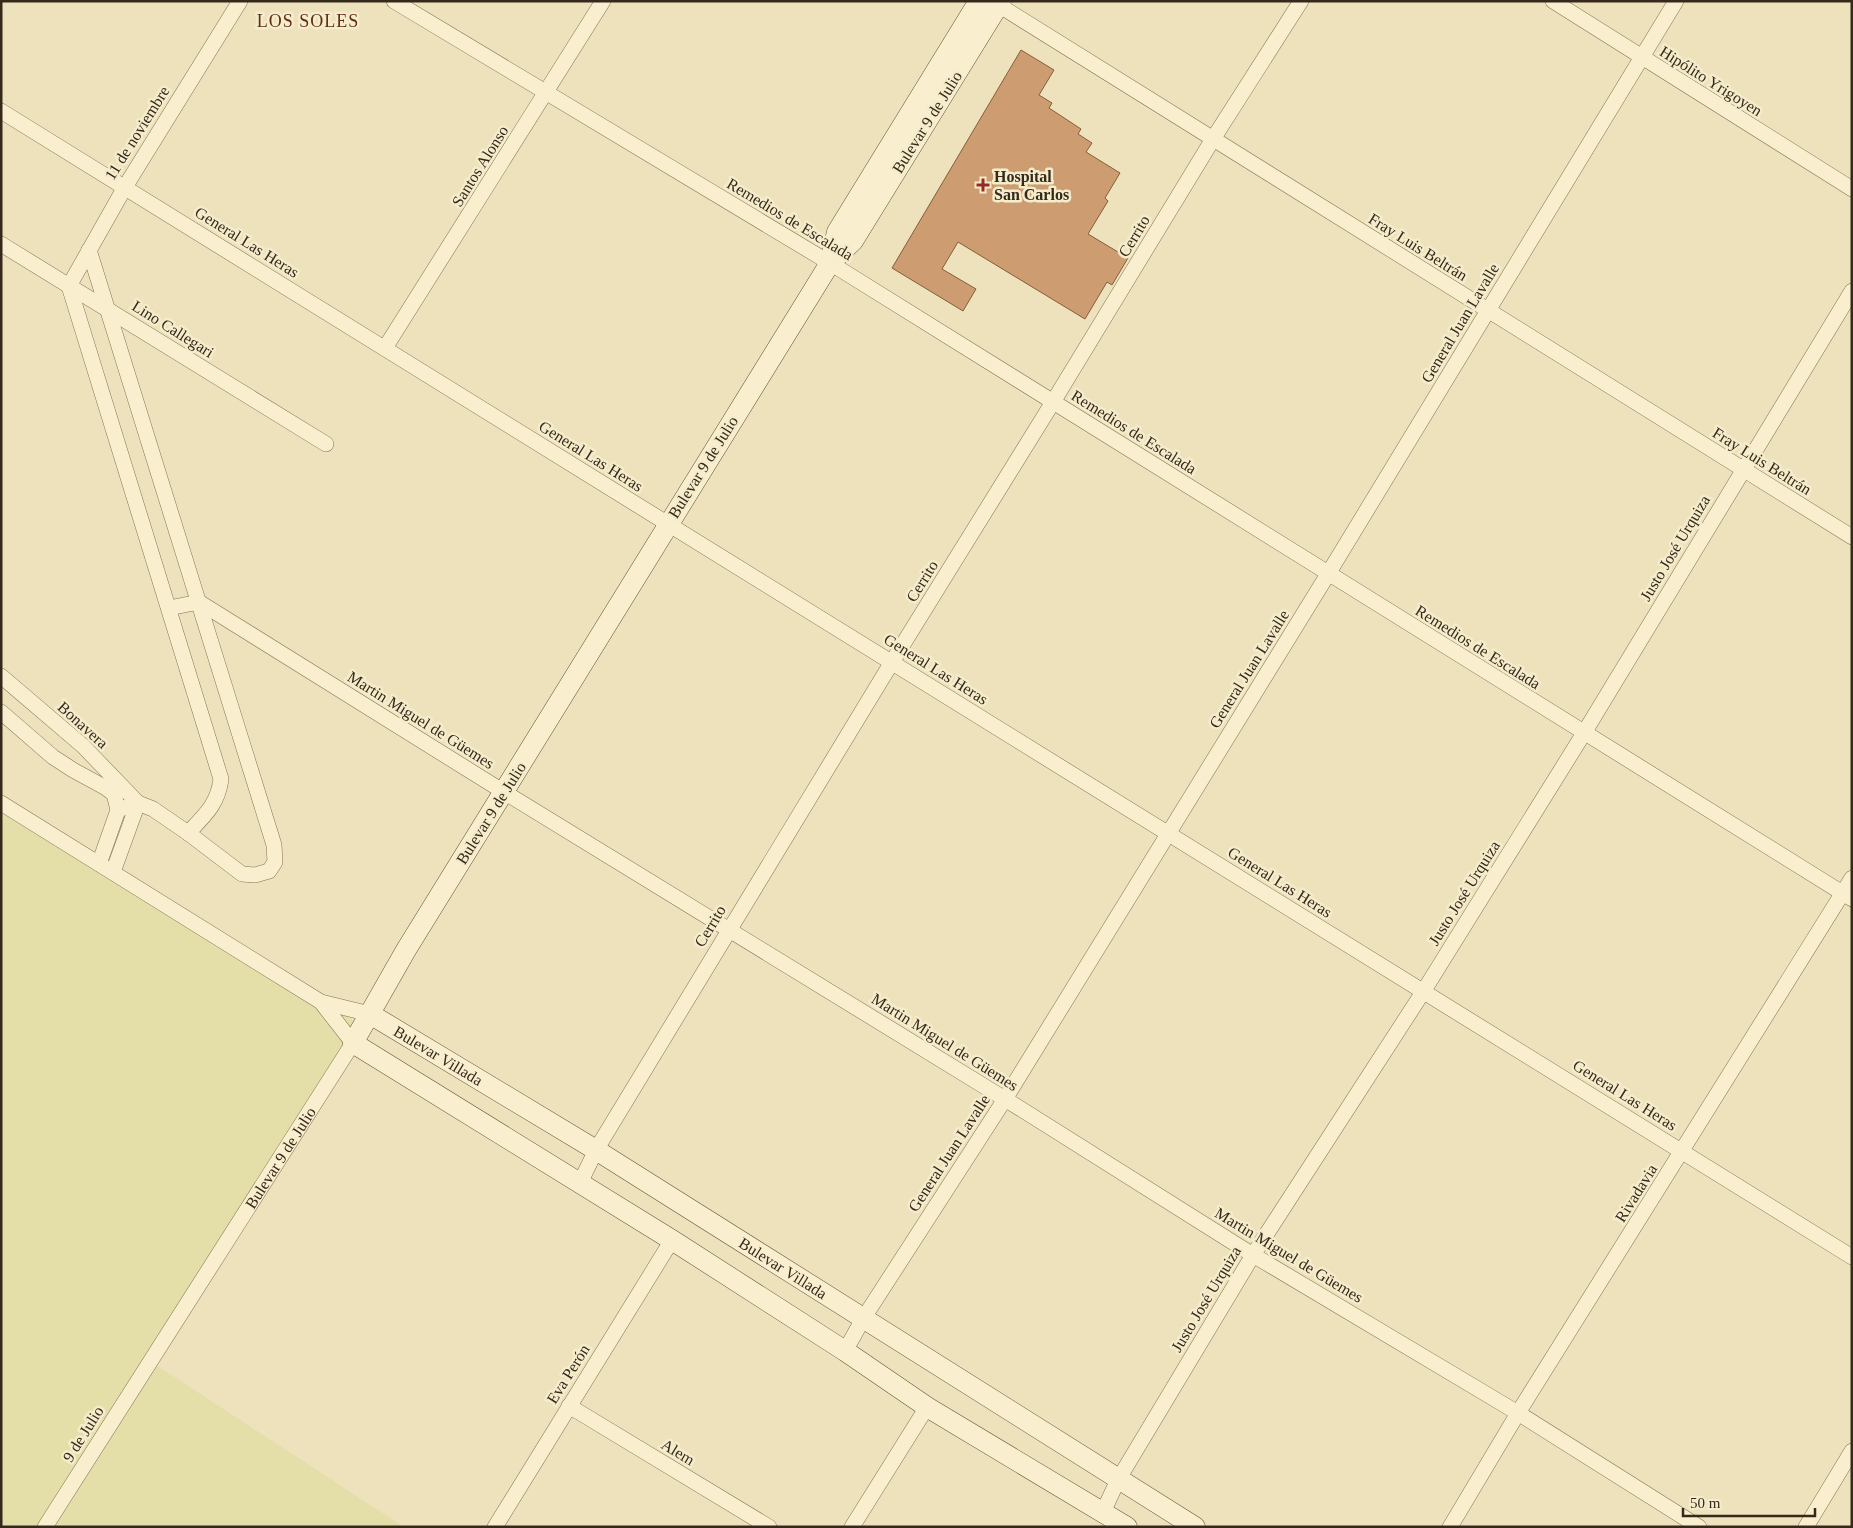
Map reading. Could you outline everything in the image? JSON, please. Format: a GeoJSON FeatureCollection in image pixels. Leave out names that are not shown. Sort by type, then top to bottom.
{"type":"FeatureCollection","features":[{"type":"Feature","properties":{"kind":"main road","name":"Bulevar 9 de Julio"},"geometry":{"type":"LineString","coordinates":[[353,1043],[406,950],[830,263],[837,232],[993,2]]}},
{"type":"Feature","properties":{"kind":"main road","name":"Bulevar Villada"},"geometry":{"type":"LineString","coordinates":[[370,1014],[596,1150],[1194,1527]]}},
{"type":"Feature","properties":{"kind":"main road","name":"Bulevar Villada"},"geometry":{"type":"LineString","coordinates":[[353,1043],[672,1240],[845,1351],[927,1407],[1127,1527]]}},
{"type":"Feature","properties":{"kind":"street","name":"11 de noviembre"},"geometry":{"type":"LineString","coordinates":[[69,286],[124,187],[240,1]]}},
{"type":"Feature","properties":{"kind":"street","name":"Remedios de Escalada"},"geometry":{"type":"LineString","coordinates":[[394,1],[830,263],[1847,896]]}},
{"type":"Feature","properties":{"kind":"street","name":"Santos Alonso"},"geometry":{"type":"LineString","coordinates":[[384,348],[547,93],[603,1]]}},
{"type":"Feature","properties":{"kind":"street","name":"Cerrito"},"geometry":{"type":"LineString","coordinates":[[580,1183],[596,1150],[728,930],[1213,139],[1300,1]]}},
{"type":"Feature","properties":{"kind":"street","name":"Hipólito Yrigoyen"},"geometry":{"type":"LineString","coordinates":[[1553,1],[1852,189]]}},
{"type":"Feature","properties":{"kind":"street","name":"General Juan Lavalle"},"geometry":{"type":"LineString","coordinates":[[845,1351],[863,1319],[1005,1099],[1328,574],[1676,1]]}},
{"type":"Feature","properties":{"kind":"street","name":"Fray Luis Beltrán"},"geometry":{"type":"LineString","coordinates":[[993,2],[1852,537]]}},
{"type":"Feature","properties":{"kind":"street","name":"General Las Heras"},"geometry":{"type":"LineString","coordinates":[[1,111],[1852,1257]]}},
{"type":"Feature","properties":{"kind":"street","name":"Lino Callegari"},"geometry":{"type":"LineString","coordinates":[[1,244],[326,444]]}},
{"type":"Feature","properties":{"kind":"street","name":"Bonavera"},"geometry":{"type":"LineString","coordinates":[[1,676],[83,746],[138,803],[153,809],[242,874],[255,875],[269,871],[275,862],[274,845],[89,250]]}},
{"type":"Feature","properties":{"kind":"street"},"geometry":{"type":"LineString","coordinates":[[69,286],[222,779],[220,793],[214,804],[188,833]]}},
{"type":"Feature","properties":{"kind":"street","name":"Justo José Urquiza"},"geometry":{"type":"LineString","coordinates":[[1103,1512],[1118,1480],[1253,1255],[1423,992],[1584,733],[1852,291]]}},
{"type":"Feature","properties":{"kind":"street"},"geometry":{"type":"LineString","coordinates":[[168,608],[199,602]]}},
{"type":"Feature","properties":{"kind":"street","name":"Martin Miguel de Güemes"},"geometry":{"type":"LineString","coordinates":[[199,602],[504,792],[1005,1099],[1253,1255],[1518,1413],[1699,1527]]}},
{"type":"Feature","properties":{"kind":"street"},"geometry":{"type":"LineString","coordinates":[[1,712],[53,757],[114,794],[118,810],[99,864]]}},
{"type":"Feature","properties":{"kind":"street"},"geometry":{"type":"LineString","coordinates":[[1,802],[321,1002],[370,1014]]}},
{"type":"Feature","properties":{"kind":"street"},"geometry":{"type":"LineString","coordinates":[[118,810],[138,803]]}},
{"type":"Feature","properties":{"kind":"street"},"geometry":{"type":"LineString","coordinates":[[113,872],[138,803]]}},
{"type":"Feature","properties":{"kind":"street","name":"Rivadavia"},"geometry":{"type":"LineString","coordinates":[[1450,1527],[1518,1413],[1847,896],[1852,878]]}},
{"type":"Feature","properties":{"kind":"street"},"geometry":{"type":"LineString","coordinates":[[321,1002],[353,1043]]}},
{"type":"Feature","properties":{"kind":"street","name":"Bulevar 9 de Julio"},"geometry":{"type":"LineString","coordinates":[[150,1361],[353,1043]]}},
{"type":"Feature","properties":{"kind":"street","name":"Eva Perón"},"geometry":{"type":"LineString","coordinates":[[495,1527],[672,1240]]}},
{"type":"Feature","properties":{"kind":"street","name":"9 de Julio"},"geometry":{"type":"LineString","coordinates":[[45,1527],[150,1361]]}},
{"type":"Feature","properties":{"kind":"street","name":"Alem"},"geometry":{"type":"LineString","coordinates":[[569,1406],[769,1527]]}},
{"type":"Feature","properties":{"kind":"street"},"geometry":{"type":"LineString","coordinates":[[852,1527],[927,1407]]}},
{"type":"Feature","properties":{"kind":"street"},"geometry":{"type":"LineString","coordinates":[[1806,1527],[1852,1451]]}},
{"type":"Feature","properties":{"kind":"shaded area"},"geometry":{"type":"Polygon","coordinates":[[[1,803],[363,1026],[150,1361],[404,1527],[1,1527],[1,803]]]}},
{"type":"Feature","properties":{"kind":"building"},"geometry":{"type":"Polygon","coordinates":[[[1021,50],[1054,70],[1039,95],[1052,103],[1049,108],[1081,129],[1078,134],[1092,143],[1086,152],[1120,173],[1105,198],[1108,201],[1088,234],[1128,258],[1112,285],[1107,282],[1085,319],[958,242],[942,269],[976,289],[963,311],[892,268],[1021,50]]]}},
{"type":"Feature","properties":{"kind":"place","name":"Hospital San Carlos"},"geometry":{"type":"Point","coordinates":[983,185]}},
{"type":"Feature","properties":{"kind":"district","name":"LOS SOLES"},"geometry":{"type":"Point","coordinates":[308,21]}}]}
